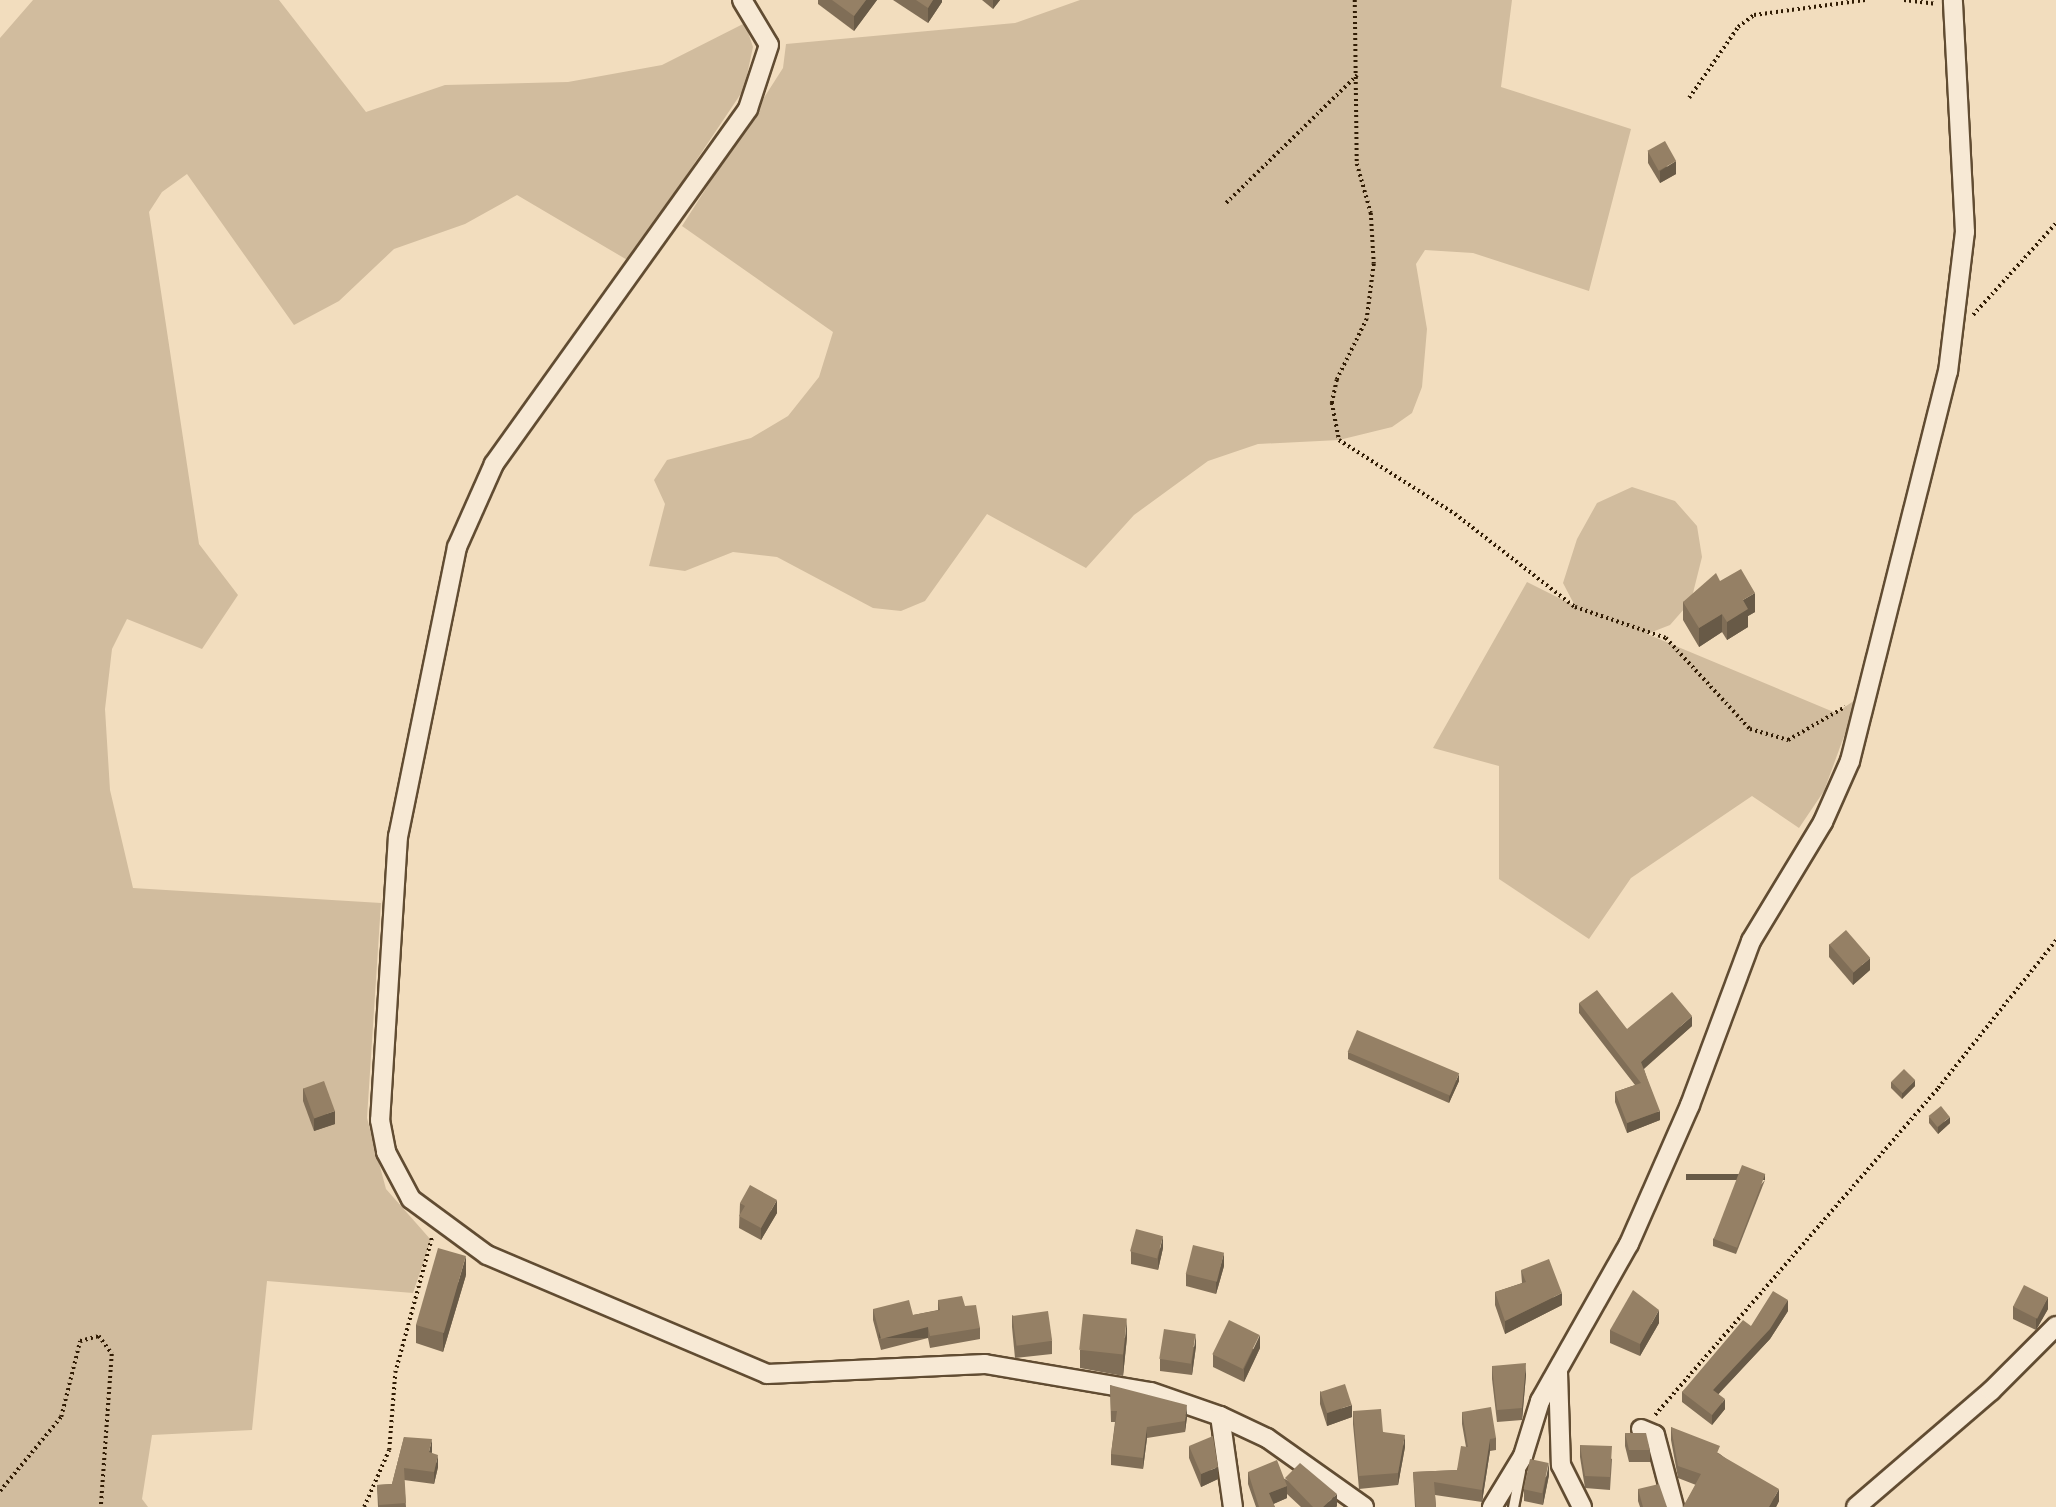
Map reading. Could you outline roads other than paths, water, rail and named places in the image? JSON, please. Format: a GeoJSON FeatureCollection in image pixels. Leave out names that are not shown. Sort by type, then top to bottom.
{"type":"FeatureCollection","features":[{"type":"Feature","properties":{"kind":"street"},"geometry":{"type":"LineString","coordinates":[[742,0],[769,45],[761,83],[494,464],[469,513],[447,587],[398,836],[380,1120],[396,1179],[436,1223],[527,1274],[767,1374],[985,1364],[1151,1392],[1220,1416],[1267,1438],[1364,1507]]}},
{"type":"Feature","properties":{"kind":"street"},"geometry":{"type":"LineString","coordinates":[[1492,1507],[1523,1456],[1540,1402],[1629,1244],[1690,1105],[1751,941],[1838,790],[1869,690],[1952,341],[1965,178],[1953,3]]}},
{"type":"Feature","properties":{"kind":"street"},"geometry":{"type":"LineString","coordinates":[[1856,1507],[1991,1391],[2056,1326]]}},
{"type":"Feature","properties":{"kind":"street"},"geometry":{"type":"LineString","coordinates":[[1558,1372],[1561,1465],[1582,1507]]}},
{"type":"Feature","properties":{"kind":"street"},"geometry":{"type":"LineString","coordinates":[[1220,1416],[1233,1507]]}},
{"type":"Feature","properties":{"kind":"street"},"geometry":{"type":"LineString","coordinates":[[1641,1430],[1655,1435],[1674,1507]]}},
{"type":"Feature","properties":{"kind":"lane"},"geometry":{"type":"LineString","coordinates":[[1513,1507],[1523,1456]]}}]}
